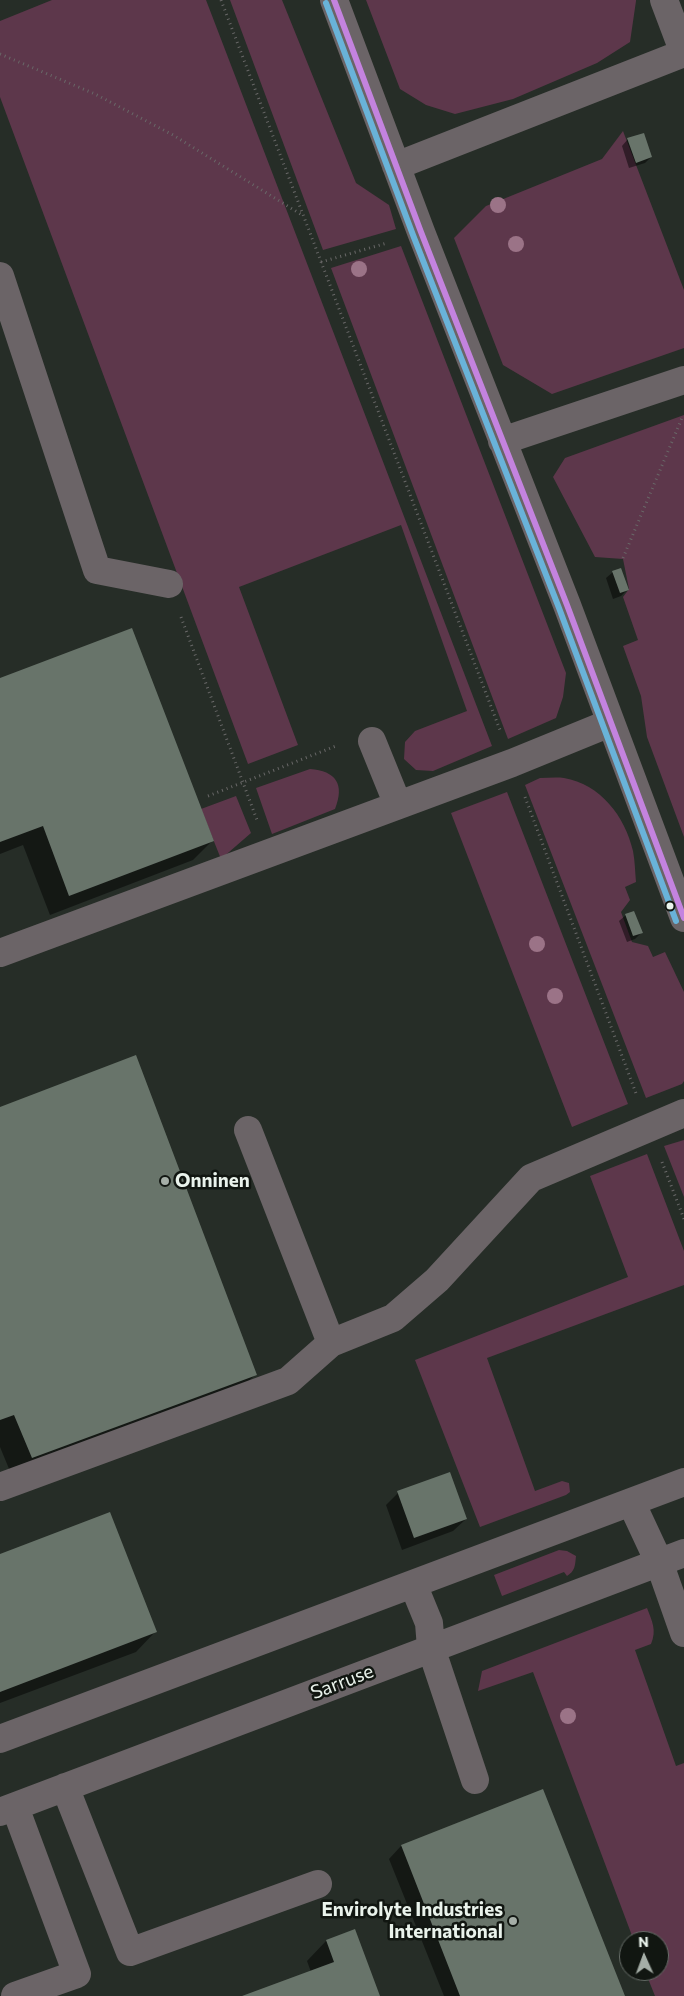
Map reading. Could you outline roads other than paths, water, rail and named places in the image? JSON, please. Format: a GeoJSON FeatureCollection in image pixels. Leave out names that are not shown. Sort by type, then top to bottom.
{"type":"FeatureCollection","features":[{"type":"Feature","properties":{"kind":"street"},"geometry":{"type":"LineString","coordinates":[[334,0],[396,166],[567,605],[684,918]]}},
{"type":"Feature","properties":{"kind":"street"},"geometry":{"type":"LineString","coordinates":[[396,166],[684,53],[664,0]]}},
{"type":"Feature","properties":{"kind":"street"},"geometry":{"type":"LineString","coordinates":[[0,276],[97,570],[168,584]]}},
{"type":"Feature","properties":{"kind":"street"},"geometry":{"type":"LineString","coordinates":[[502,441],[684,380]]}},
{"type":"Feature","properties":{"kind":"street"},"geometry":{"type":"LineString","coordinates":[[0,953],[512,763],[610,723]]}},
{"type":"Feature","properties":{"kind":"street"},"geometry":{"type":"LineString","coordinates":[[372,741],[398,805]]}},
{"type":"Feature","properties":{"kind":"street"},"geometry":{"type":"LineString","coordinates":[[0,1487],[288,1381],[331,1343],[393,1318],[437,1280],[531,1178],[684,1113]]}},
{"type":"Feature","properties":{"kind":"street"},"geometry":{"type":"LineString","coordinates":[[248,1130],[331,1343]]}},
{"type":"Feature","properties":{"kind":"street"},"geometry":{"type":"LineString","coordinates":[[0,1739],[684,1482]]}},
{"type":"Feature","properties":{"kind":"street"},"geometry":{"type":"LineString","coordinates":[[631,1502],[672,1558],[684,1633]]}},
{"type":"Feature","properties":{"kind":"street","name":"Sarruse"},"geometry":{"type":"LineString","coordinates":[[7,1809],[672,1558]]}},
{"type":"Feature","properties":{"kind":"street"},"geometry":{"type":"LineString","coordinates":[[413,1584],[428,1624],[432,1648],[475,1780]]}},
{"type":"Feature","properties":{"kind":"street"},"geometry":{"type":"LineString","coordinates":[[65,1787],[130,1952],[318,1884]]}},
{"type":"Feature","properties":{"kind":"street"},"geometry":{"type":"LineString","coordinates":[[7,1809],[77,1974],[15,1996]]}},
{"type":"Feature","properties":{"kind":"place","name":"Onninen"},"geometry":{"type":"Point","coordinates":[165,1181]}},
{"type":"Feature","properties":{"kind":"place","name":"Envirolyte Industries International"},"geometry":{"type":"Point","coordinates":[513,1921]}}]}
